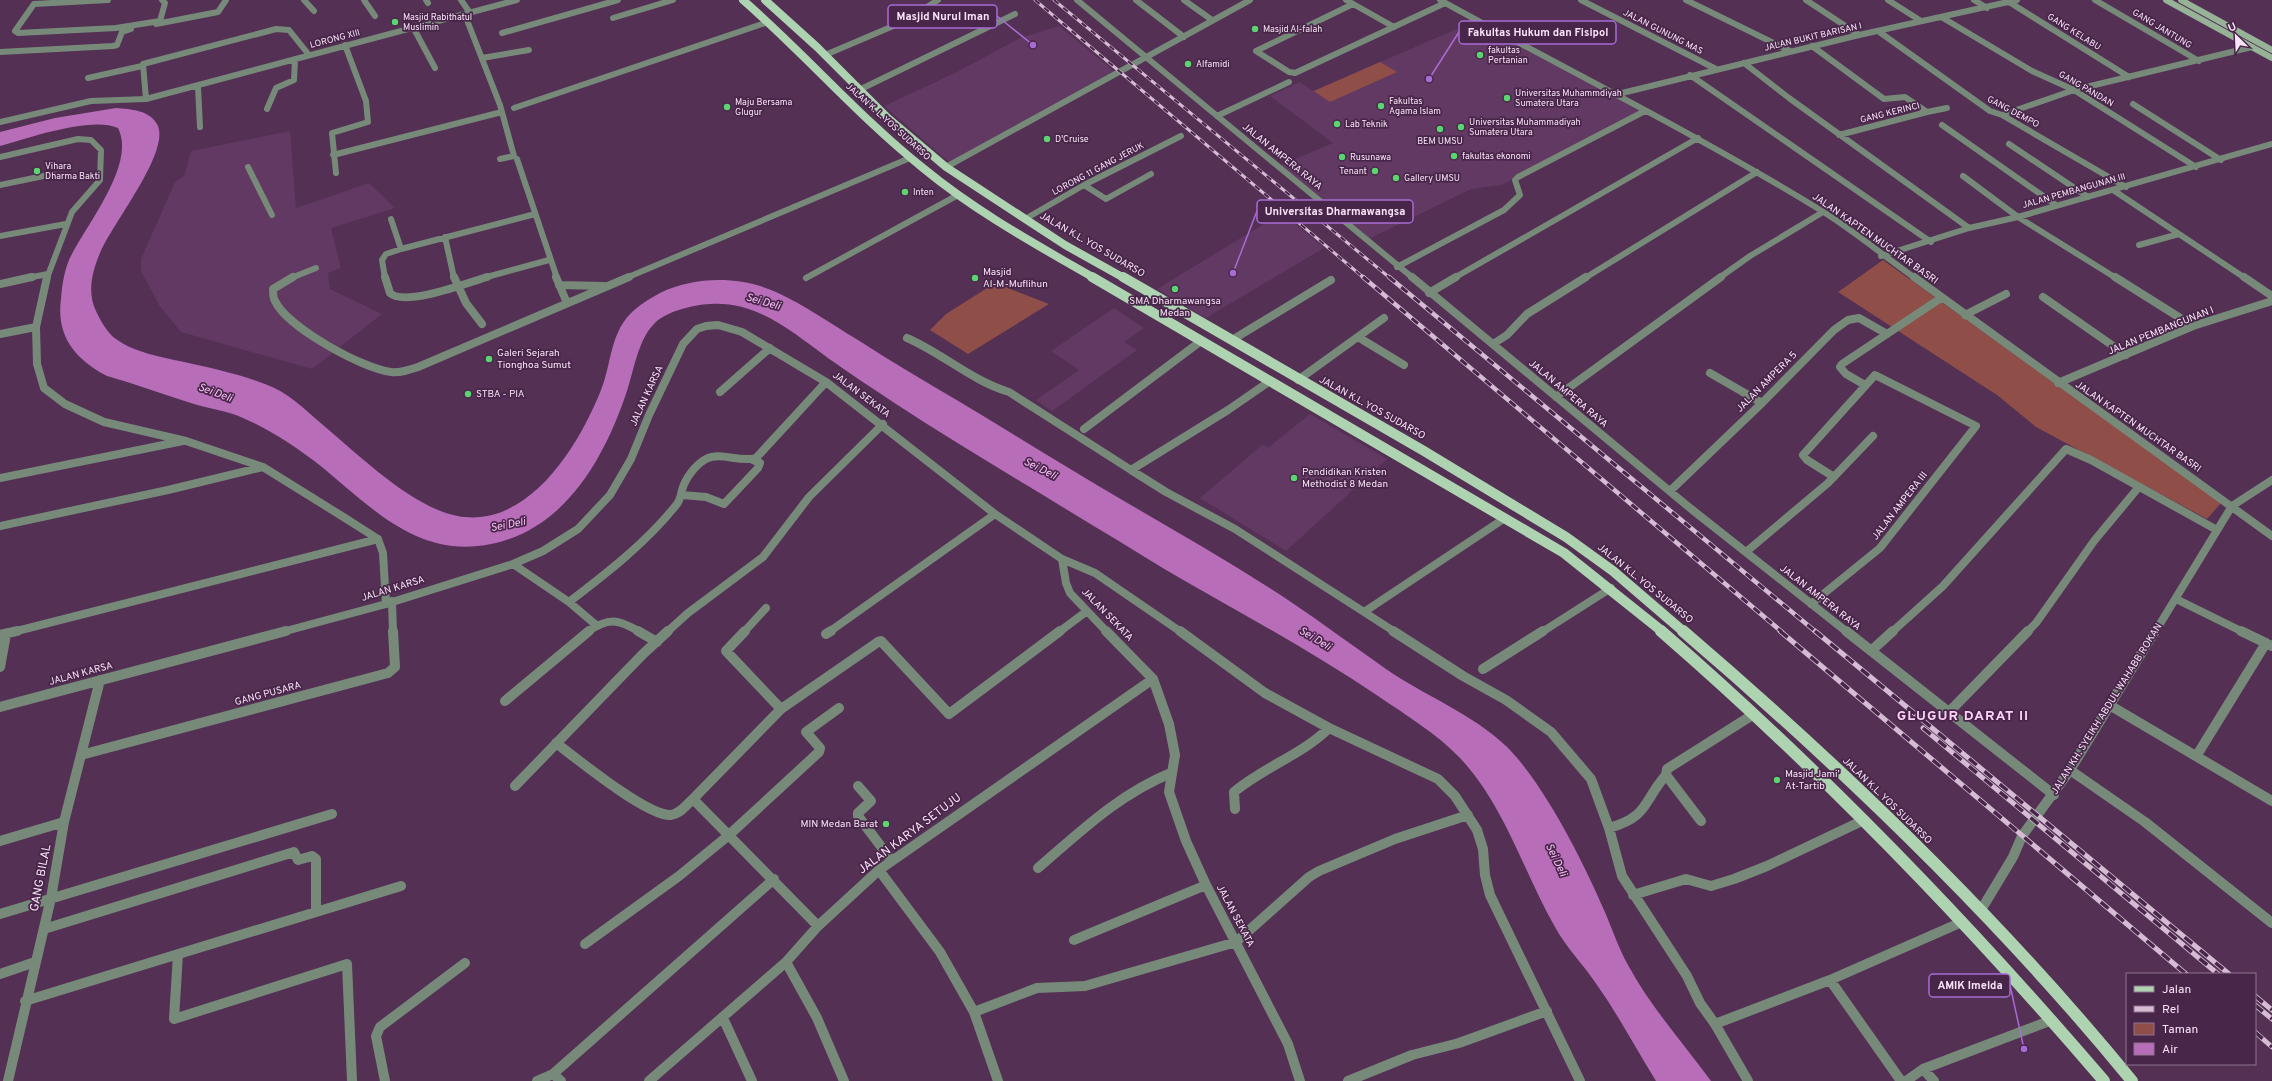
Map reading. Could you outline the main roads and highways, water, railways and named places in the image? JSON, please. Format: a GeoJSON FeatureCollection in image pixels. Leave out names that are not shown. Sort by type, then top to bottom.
{"type":"FeatureCollection","features":[{"type":"Feature","properties":{"kind":"main road","name":"JALAN K. L. YOS SUDARSO"},"geometry":{"type":"LineString","coordinates":[[743,0],[768,22],[809,51],[825,55],[909,138],[946,167],[1024,219]]}},
{"type":"Feature","properties":{"kind":"main road","name":"JALAN K. L. YOS SUDARSO"},"geometry":{"type":"LineString","coordinates":[[765,0],[809,51],[808,61],[910,158],[958,195],[1034,243],[1156,314]]}},
{"type":"Feature","properties":{"kind":"main road"},"geometry":{"type":"LineString","coordinates":[[2166,0],[2272,58]]}},
{"type":"Feature","properties":{"kind":"main road"},"geometry":{"type":"LineString","coordinates":[[2181,0],[2272,50]]}},
{"type":"Feature","properties":{"kind":"main road"},"geometry":{"type":"LineString","coordinates":[[808,61],[825,55]]}},
{"type":"Feature","properties":{"kind":"main road","name":"JALAN K.L. YOS SUDARSO"},"geometry":{"type":"LineString","coordinates":[[1024,219],[1065,245],[1424,451],[1566,537],[1613,571],[1746,685],[1885,815],[1981,910],[2097,1038],[2132,1081]]}},
{"type":"Feature","properties":{"kind":"main road"},"geometry":{"type":"LineString","coordinates":[[1170,304],[1156,314],[1564,553],[1611,588],[1754,714],[1864,820],[1962,922],[2052,1020],[2104,1081]]}},
{"type":"Feature","properties":{"kind":"water","name":"Sei Deli"},"geometry":{"type":"Polygon","coordinates":[[[116,108],[140,111],[150,117],[158,126],[159,138],[155,154],[148,171],[106,240],[97,260],[93,275],[91,289],[93,304],[96,311],[110,334],[123,344],[149,354],[235,374],[273,387],[296,402],[363,460],[408,494],[438,510],[467,517],[494,514],[518,504],[540,486],[560,465],[590,415],[604,382],[615,339],[623,323],[640,306],[650,299],[674,287],[688,283],[718,280],[748,283],[787,297],[1083,477],[1248,574],[1300,608],[1401,679],[1463,714],[1492,734],[1520,761],[1548,801],[1574,846],[1628,965],[1646,995],[1711,1081],[1656,1081],[1605,997],[1555,927],[1489,797],[1476,777],[1451,749],[1410,718],[1355,681],[1283,637],[1163,568],[971,451],[853,376],[788,329],[759,313],[727,304],[710,304],[672,312],[658,320],[648,332],[640,347],[627,391],[607,441],[579,487],[561,506],[541,523],[517,536],[491,544],[465,547],[441,544],[419,537],[399,527],[379,514],[304,453],[253,423],[231,414],[194,404],[107,376],[86,362],[70,345],[65,335],[60,312],[61,294],[69,260],[106,196],[115,177],[120,160],[122,143],[118,128],[106,125],[76,126],[0,146],[0,132],[55,118],[116,108]]]}},
{"type":"Feature","properties":{"kind":"railway"},"geometry":{"type":"LineString","coordinates":[[1035,0],[1364,278]]}},
{"type":"Feature","properties":{"kind":"railway"},"geometry":{"type":"LineString","coordinates":[[1054,0],[1390,278]]}},
{"type":"Feature","properties":{"kind":"railway"},"geometry":{"type":"LineString","coordinates":[[1363,277],[1782,632]]}},
{"type":"Feature","properties":{"kind":"railway"},"geometry":{"type":"LineString","coordinates":[[1389,277],[1816,632]]}},
{"type":"Feature","properties":{"kind":"railway"},"geometry":{"type":"LineString","coordinates":[[1780,631],[2185,973]]}},
{"type":"Feature","properties":{"kind":"railway"},"geometry":{"type":"LineString","coordinates":[[1815,631],[2228,973]]}},
{"type":"Feature","properties":{"kind":"railway"},"geometry":{"type":"LineString","coordinates":[[1923,728],[2217,973]]}},
{"type":"Feature","properties":{"kind":"railway"},"geometry":{"type":"LineString","coordinates":[[2256,997],[2272,1010]]}},
{"type":"Feature","properties":{"kind":"railway"},"geometry":{"type":"LineString","coordinates":[[2256,1006],[2272,1019]]}},
{"type":"Feature","properties":{"kind":"railway"},"geometry":{"type":"LineString","coordinates":[[2256,1033],[2272,1047]]}},
{"type":"Feature","properties":{"kind":"place","name":"Masjid Rabithatul Muslimin"},"geometry":{"type":"Point","coordinates":[395,22]}},
{"type":"Feature","properties":{"kind":"place","name":"Masjid Al-falah"},"geometry":{"type":"Point","coordinates":[1255,29]}},
{"type":"Feature","properties":{"kind":"place","name":"Masjid Nurul Iman"},"geometry":{"type":"Point","coordinates":[1033,45]}},
{"type":"Feature","properties":{"kind":"place","name":"fakultas Pertanian"},"geometry":{"type":"Point","coordinates":[1480,55]}},
{"type":"Feature","properties":{"kind":"place","name":"Alfamidi"},"geometry":{"type":"Point","coordinates":[1188,64]}},
{"type":"Feature","properties":{"kind":"place","name":"Fakultas Hukum dan Fisipol"},"geometry":{"type":"Point","coordinates":[1429,79]}},
{"type":"Feature","properties":{"kind":"place","name":"Universitas Muhammdiyah Sumatera Utara"},"geometry":{"type":"Point","coordinates":[1507,98]}},
{"type":"Feature","properties":{"kind":"place","name":"Fakultas Agama Islam"},"geometry":{"type":"Point","coordinates":[1381,106]}},
{"type":"Feature","properties":{"kind":"place","name":"Maju Bersama Glugur"},"geometry":{"type":"Point","coordinates":[727,107]}},
{"type":"Feature","properties":{"kind":"place","name":"Lab Teknik"},"geometry":{"type":"Point","coordinates":[1337,124]}},
{"type":"Feature","properties":{"kind":"place","name":"Universitas Muhammadiyah Sumatera Utara"},"geometry":{"type":"Point","coordinates":[1461,127]}},
{"type":"Feature","properties":{"kind":"place","name":"BEM UMSU"},"geometry":{"type":"Point","coordinates":[1440,129]}},
{"type":"Feature","properties":{"kind":"place","name":"D'Cruise"},"geometry":{"type":"Point","coordinates":[1047,139]}},
{"type":"Feature","properties":{"kind":"place","name":"fakultas ekonomi"},"geometry":{"type":"Point","coordinates":[1454,156]}},
{"type":"Feature","properties":{"kind":"place","name":"Rusunawa"},"geometry":{"type":"Point","coordinates":[1342,157]}},
{"type":"Feature","properties":{"kind":"place","name":"Vihara Dharma Bakti"},"geometry":{"type":"Point","coordinates":[37,171]}},
{"type":"Feature","properties":{"kind":"place","name":"Tenant"},"geometry":{"type":"Point","coordinates":[1375,171]}},
{"type":"Feature","properties":{"kind":"place","name":"Gallery UMSU"},"geometry":{"type":"Point","coordinates":[1396,178]}},
{"type":"Feature","properties":{"kind":"place","name":"Inten"},"geometry":{"type":"Point","coordinates":[905,192]}},
{"type":"Feature","properties":{"kind":"place","name":"Universitas Dharmawangsa"},"geometry":{"type":"Point","coordinates":[1233,273]}},
{"type":"Feature","properties":{"kind":"place","name":"Masjid Al-M-Muflihun"},"geometry":{"type":"Point","coordinates":[975,278]}},
{"type":"Feature","properties":{"kind":"place","name":"SMA Dharmawangsa Medan"},"geometry":{"type":"Point","coordinates":[1175,289]}},
{"type":"Feature","properties":{"kind":"place","name":"Galeri Sejarah Tionghoa Sumut"},"geometry":{"type":"Point","coordinates":[489,359]}},
{"type":"Feature","properties":{"kind":"place","name":"STBA - PIA"},"geometry":{"type":"Point","coordinates":[468,394]}},
{"type":"Feature","properties":{"kind":"place","name":"Pendidikan Kristen Methodist 8 Medan"},"geometry":{"type":"Point","coordinates":[1294,478]}},
{"type":"Feature","properties":{"kind":"place","name":"Masjid Jami' At-Tartib"},"geometry":{"type":"Point","coordinates":[1777,780]}},
{"type":"Feature","properties":{"kind":"place","name":"MIN Medan Barat"},"geometry":{"type":"Point","coordinates":[886,824]}},
{"type":"Feature","properties":{"kind":"place","name":"AMIK Imelda"},"geometry":{"type":"Point","coordinates":[2024,1049]}},
{"type":"Feature","properties":{"kind":"district","name":"GLUGUR DARAT II"},"geometry":{"type":"Point","coordinates":[1963,716]}}]}
